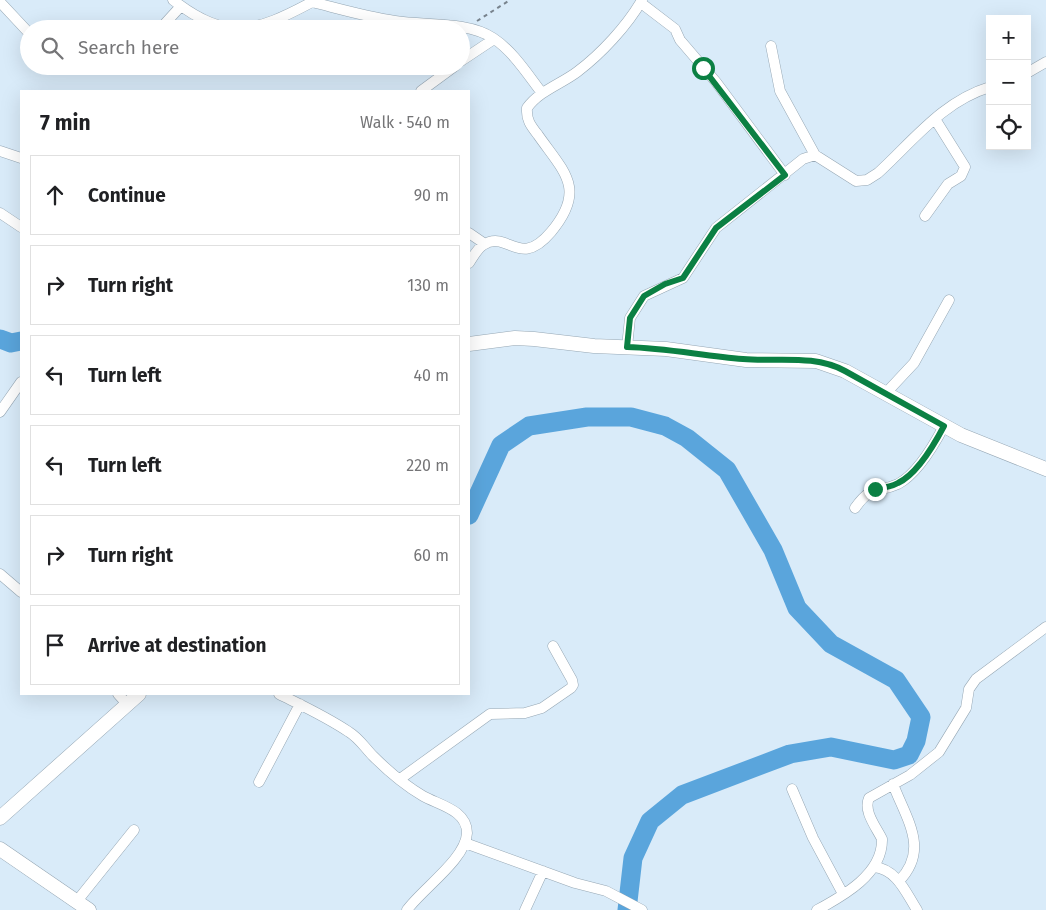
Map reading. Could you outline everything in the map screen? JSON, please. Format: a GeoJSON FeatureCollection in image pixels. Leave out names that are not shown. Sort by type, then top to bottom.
{"type":"FeatureCollection","features":[{"type":"Feature","properties":{"kind":"street"},"geometry":{"type":"LineString","coordinates":[[279,20],[312,1],[355,14],[389,20]]}},
{"type":"Feature","properties":{"kind":"street"},"geometry":{"type":"LineString","coordinates":[[470,262],[485,244],[491,241],[521,249],[533,248],[543,242],[555,227],[569,201],[571,189],[568,176],[527,119],[527,108],[542,93],[580,70],[616,34],[641,1],[675,29],[680,40],[716,82],[785,175]]}},
{"type":"Feature","properties":{"kind":"street"},"geometry":{"type":"LineString","coordinates":[[0,2],[20,23]]}},
{"type":"Feature","properties":{"kind":"street"},"geometry":{"type":"LineString","coordinates":[[166,20],[177,3],[202,20]]}},
{"type":"Feature","properties":{"kind":"street"},"geometry":{"type":"LineString","coordinates":[[470,30],[494,39],[542,93]]}},
{"type":"Feature","properties":{"kind":"street"},"geometry":{"type":"LineString","coordinates":[[470,55],[494,39]]}},
{"type":"Feature","properties":{"kind":"street"},"geometry":{"type":"LineString","coordinates":[[770,46],[780,91],[815,155],[856,181],[867,180],[878,173],[934,119],[969,93],[986,88]]}},
{"type":"Feature","properties":{"kind":"street"},"geometry":{"type":"LineString","coordinates":[[1031,71],[1046,62]]}},
{"type":"Feature","properties":{"kind":"street"},"geometry":{"type":"LineString","coordinates":[[422,90],[443,75]]}},
{"type":"Feature","properties":{"kind":"street"},"geometry":{"type":"LineString","coordinates":[[925,216],[948,184],[961,176],[965,168],[934,119]]}},
{"type":"Feature","properties":{"kind":"street"},"geometry":{"type":"LineString","coordinates":[[0,152],[20,158]]}},
{"type":"Feature","properties":{"kind":"street"},"geometry":{"type":"LineString","coordinates":[[627,347],[630,318],[644,296],[665,284],[683,278],[716,228],[803,159],[815,155]]}},
{"type":"Feature","properties":{"kind":"street"},"geometry":{"type":"LineString","coordinates":[[0,213],[20,226]]}},
{"type":"Feature","properties":{"kind":"street"},"geometry":{"type":"LineString","coordinates":[[470,233],[485,244]]}},
{"type":"Feature","properties":{"kind":"street"},"geometry":{"type":"LineString","coordinates":[[885,394],[914,363],[948,300]]}},
{"type":"Feature","properties":{"kind":"street"},"geometry":{"type":"LineString","coordinates":[[470,344],[515,338],[534,338],[666,349],[746,360],[816,362],[838,367],[944,426],[987,447],[1046,468]]}},
{"type":"Feature","properties":{"kind":"street"},"geometry":{"type":"LineString","coordinates":[[0,412],[20,383]]}},
{"type":"Feature","properties":{"kind":"street"},"geometry":{"type":"LineString","coordinates":[[855,508],[870,492],[899,483],[928,456],[944,426]]}},
{"type":"Feature","properties":{"kind":"street"},"geometry":{"type":"LineString","coordinates":[[0,574],[20,591]]}},
{"type":"Feature","properties":{"kind":"street"},"geometry":{"type":"LineString","coordinates":[[817,910],[867,876],[874,867],[882,839],[869,813],[867,803],[874,793],[910,775],[939,752],[966,708],[969,689],[976,678],[1046,626]]}},
{"type":"Feature","properties":{"kind":"street"},"geometry":{"type":"LineString","coordinates":[[400,779],[490,714],[498,712],[525,713],[542,708],[571,688],[572,680],[553,646]]}},
{"type":"Feature","properties":{"kind":"street"},"geometry":{"type":"LineString","coordinates":[[0,818],[79,750],[123,699],[136,695]]}},
{"type":"Feature","properties":{"kind":"street"},"geometry":{"type":"LineString","coordinates":[[281,695],[352,733],[373,756],[400,779],[424,796],[451,808],[461,818],[467,832],[465,843],[453,860],[420,893],[407,910]]}},
{"type":"Feature","properties":{"kind":"street"},"geometry":{"type":"LineString","coordinates":[[259,782],[300,704]]}},
{"type":"Feature","properties":{"kind":"street"},"geometry":{"type":"LineString","coordinates":[[893,784],[914,836],[915,852],[911,866],[899,881]]}},
{"type":"Feature","properties":{"kind":"street"},"geometry":{"type":"LineString","coordinates":[[792,789],[813,838],[843,894]]}},
{"type":"Feature","properties":{"kind":"street"},"geometry":{"type":"LineString","coordinates":[[77,901],[134,830]]}},
{"type":"Feature","properties":{"kind":"street"},"geometry":{"type":"LineString","coordinates":[[465,843],[575,883],[606,891],[640,909]]}},
{"type":"Feature","properties":{"kind":"street"},"geometry":{"type":"LineString","coordinates":[[0,849],[89,910]]}},
{"type":"Feature","properties":{"kind":"street"},"geometry":{"type":"LineString","coordinates":[[874,867],[883,868],[899,881],[917,910]]}},
{"type":"Feature","properties":{"kind":"street"},"geometry":{"type":"LineString","coordinates":[[525,910],[543,871]]}},
{"type":"Feature","properties":{"kind":"path"},"geometry":{"type":"LineString","coordinates":[[470,24],[510,0]]}},
{"type":"Feature","properties":{"kind":"waterway"},"geometry":{"type":"LineString","coordinates":[[0,339],[11,343],[20,341]]}},
{"type":"Feature","properties":{"kind":"waterway"},"geometry":{"type":"LineString","coordinates":[[470,513],[501,445],[529,426],[587,417],[631,417],[665,426],[687,438],[727,470],[773,550],[797,608],[831,644],[896,680],[921,717],[916,741],[909,755],[894,760],[831,747],[790,754],[682,795],[650,821],[633,858],[627,910]]}},
{"type":"Feature","properties":{"kind":"route"},"geometry":{"type":"LineString","coordinates":[[703,68],[716,82],[785,175],[716,228],[683,278],[673,283],[665,284],[644,296],[630,318],[627,347],[657,348],[746,360],[806,361],[829,364],[838,367],[930,420],[944,426],[928,456],[899,483],[875,489]]}}]}
